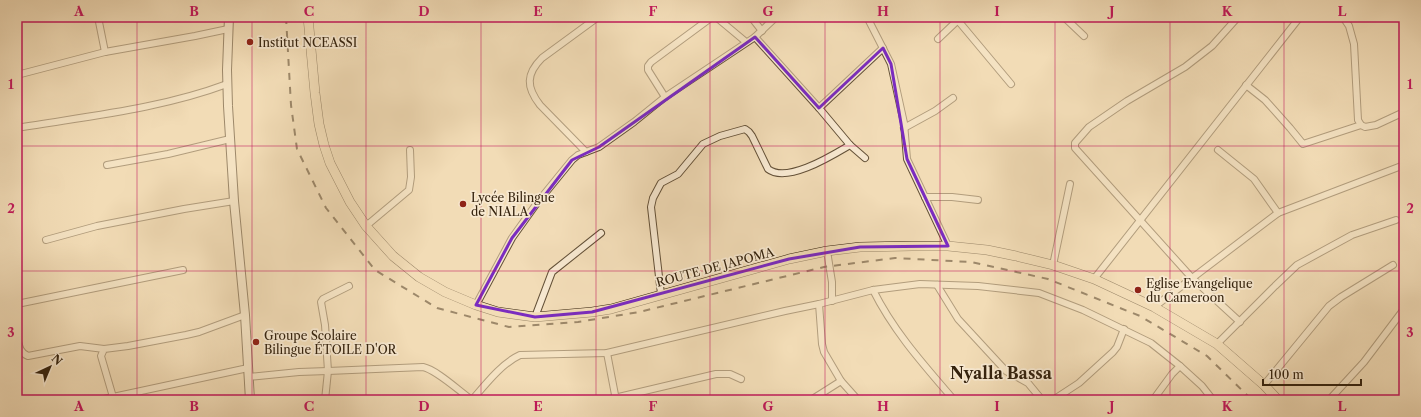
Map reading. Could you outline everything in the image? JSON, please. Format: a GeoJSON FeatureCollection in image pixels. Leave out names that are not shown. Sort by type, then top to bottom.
{"type":"FeatureCollection","features":[{"type":"Feature","properties":{"kind":"main road"},"geometry":{"type":"LineString","coordinates":[[229,17],[227,84],[230,139],[234,201],[245,315],[250,400]]}},
{"type":"Feature","properties":{"kind":"main road","name":"ROUTE DE JAPOMA"},"geometry":{"type":"LineString","coordinates":[[308,17],[319,124],[330,163],[350,202],[366,226],[392,256],[419,277],[445,292],[476,305],[498,312],[535,317],[592,312],[611,309],[789,259],[827,251],[860,247],[948,246],[987,250],[1053,265],[1094,279],[1154,307],[1217,344],[1264,385],[1278,400]]}},
{"type":"Feature","properties":{"kind":"street"},"geometry":{"type":"LineString","coordinates":[[98,17],[105,52]]}},
{"type":"Feature","properties":{"kind":"street"},"geometry":{"type":"LineString","coordinates":[[586,152],[540,105],[536,100],[529,84],[530,76],[536,64],[542,58],[598,17]]}},
{"type":"Feature","properties":{"kind":"street"},"geometry":{"type":"LineString","coordinates":[[665,97],[648,70],[648,66],[651,62],[712,17]]}},
{"type":"Feature","properties":{"kind":"street"},"geometry":{"type":"LineString","coordinates":[[716,17],[746,42]]}},
{"type":"Feature","properties":{"kind":"street"},"geometry":{"type":"LineString","coordinates":[[751,17],[762,31]]}},
{"type":"Feature","properties":{"kind":"street"},"geometry":{"type":"LineString","coordinates":[[476,305],[512,238],[537,203],[572,160],[578,155],[599,147],[612,138],[665,97],[755,37],[776,17]]}},
{"type":"Feature","properties":{"kind":"street"},"geometry":{"type":"LineString","coordinates":[[867,17],[892,64],[904,128],[907,159],[948,246]]}},
{"type":"Feature","properties":{"kind":"street"},"geometry":{"type":"LineString","coordinates":[[1064,17],[1084,36]]}},
{"type":"Feature","properties":{"kind":"street"},"geometry":{"type":"LineString","coordinates":[[1238,17],[1212,46],[1185,67],[1127,101],[1086,130],[1075,143],[1075,148],[1192,278],[1240,322]]}},
{"type":"Feature","properties":{"kind":"street"},"geometry":{"type":"LineString","coordinates":[[1094,279],[1300,17]]}},
{"type":"Feature","properties":{"kind":"street"},"geometry":{"type":"LineString","coordinates":[[1343,17],[1350,26],[1354,44],[1358,120],[1365,127],[1376,125],[1404,112]]}},
{"type":"Feature","properties":{"kind":"street"},"geometry":{"type":"LineString","coordinates":[[938,39],[956,19],[1011,84]]}},
{"type":"Feature","properties":{"kind":"street"},"geometry":{"type":"LineString","coordinates":[[17,75],[105,52],[228,29]]}},
{"type":"Feature","properties":{"kind":"street"},"geometry":{"type":"LineString","coordinates":[[755,37],[850,145],[865,158]]}},
{"type":"Feature","properties":{"kind":"street"},"geometry":{"type":"LineString","coordinates":[[819,108],[883,48]]}},
{"type":"Feature","properties":{"kind":"street"},"geometry":{"type":"LineString","coordinates":[[17,128],[146,107],[204,92],[227,84]]}},
{"type":"Feature","properties":{"kind":"street"},"geometry":{"type":"LineString","coordinates":[[1246,85],[1265,100],[1303,144],[1361,124]]}},
{"type":"Feature","properties":{"kind":"street"},"geometry":{"type":"LineString","coordinates":[[904,128],[936,111],[954,98]]}},
{"type":"Feature","properties":{"kind":"street"},"geometry":{"type":"LineString","coordinates":[[660,294],[651,207],[653,198],[661,183],[678,174],[703,144],[720,136],[745,129],[752,136],[768,169],[772,172],[780,173],[800,170],[830,157],[850,145]]}},
{"type":"Feature","properties":{"kind":"street"},"geometry":{"type":"LineString","coordinates":[[107,165],[168,154],[230,139]]}},
{"type":"Feature","properties":{"kind":"street"},"geometry":{"type":"LineString","coordinates":[[366,226],[409,190],[411,177],[410,150]]}},
{"type":"Feature","properties":{"kind":"street"},"geometry":{"type":"LineString","coordinates":[[1218,150],[1254,179],[1278,213]]}},
{"type":"Feature","properties":{"kind":"street"},"geometry":{"type":"LineString","coordinates":[[1154,307],[1278,213],[1404,165]]}},
{"type":"Feature","properties":{"kind":"street"},"geometry":{"type":"LineString","coordinates":[[1053,265],[1070,184]]}},
{"type":"Feature","properties":{"kind":"street"},"geometry":{"type":"LineString","coordinates":[[925,197],[952,197],[978,200]]}},
{"type":"Feature","properties":{"kind":"street"},"geometry":{"type":"LineString","coordinates":[[46,240],[97,226],[192,207],[234,201]]}},
{"type":"Feature","properties":{"kind":"street"},"geometry":{"type":"LineString","coordinates":[[1217,344],[1274,286],[1297,265],[1352,235],[1396,220]]}},
{"type":"Feature","properties":{"kind":"street"},"geometry":{"type":"LineString","coordinates":[[535,317],[552,272],[600,233]]}},
{"type":"Feature","properties":{"kind":"street"},"geometry":{"type":"LineString","coordinates":[[827,251],[832,282],[832,302]]}},
{"type":"Feature","properties":{"kind":"street"},"geometry":{"type":"LineString","coordinates":[[1264,385],[1329,306],[1393,265]]}},
{"type":"Feature","properties":{"kind":"street"},"geometry":{"type":"LineString","coordinates":[[17,304],[183,270]]}},
{"type":"Feature","properties":{"kind":"street"},"geometry":{"type":"LineString","coordinates":[[248,377],[315,370],[328,371],[422,366],[436,373],[472,400],[512,358],[520,355],[607,353],[785,310],[832,302],[873,290],[920,284],[978,286],[1039,293],[1082,310],[1151,343],[1202,386],[1213,400]]}},
{"type":"Feature","properties":{"kind":"street"},"geometry":{"type":"LineString","coordinates":[[938,285],[958,319],[1006,371],[1028,383],[1042,400]]}},
{"type":"Feature","properties":{"kind":"street"},"geometry":{"type":"LineString","coordinates":[[325,400],[328,371],[325,325],[321,302],[323,299],[349,286]]}},
{"type":"Feature","properties":{"kind":"street"},"geometry":{"type":"LineString","coordinates":[[873,290],[879,303],[902,339],[954,400]]}},
{"type":"Feature","properties":{"kind":"street"},"geometry":{"type":"LineString","coordinates":[[819,304],[823,348],[841,381],[858,400]]}},
{"type":"Feature","properties":{"kind":"street"},"geometry":{"type":"LineString","coordinates":[[1329,400],[1364,362],[1404,309]]}},
{"type":"Feature","properties":{"kind":"street"},"geometry":{"type":"LineString","coordinates":[[17,336],[20,355],[28,356],[80,346],[104,349],[128,346],[199,332],[245,315]]}},
{"type":"Feature","properties":{"kind":"street"},"geometry":{"type":"LineString","coordinates":[[1053,400],[1079,383],[1113,352],[1117,347],[1124,329]]}},
{"type":"Feature","properties":{"kind":"street"},"geometry":{"type":"LineString","coordinates":[[104,349],[101,356],[114,398]]}},
{"type":"Feature","properties":{"kind":"street"},"geometry":{"type":"LineString","coordinates":[[607,353],[616,399]]}},
{"type":"Feature","properties":{"kind":"street"},"geometry":{"type":"LineString","coordinates":[[1153,400],[1172,374],[1180,366]]}},
{"type":"Feature","properties":{"kind":"street"},"geometry":{"type":"LineString","coordinates":[[100,400],[248,368]]}},
{"type":"Feature","properties":{"kind":"street"},"geometry":{"type":"LineString","coordinates":[[606,400],[616,399],[716,374],[730,374],[741,378]]}},
{"type":"Feature","properties":{"kind":"street"},"geometry":{"type":"LineString","coordinates":[[811,400],[841,381]]}},
{"type":"Feature","properties":{"kind":"highlighted area"},"geometry":{"type":"Polygon","coordinates":[[[755,37],[819,108],[883,48],[891,64],[907,159],[948,246],[860,247],[789,259],[592,312],[535,317],[476,305],[512,238],[572,160],[599,147],[746,42],[755,37]]]}},
{"type":"Feature","properties":{"kind":"railway"},"geometry":{"type":"LineString","coordinates":[[286,17],[291,105],[297,149],[326,208],[375,270],[437,308],[509,327],[578,322],[639,312],[824,267],[895,258],[971,262],[1048,279],[1140,316],[1207,356],[1252,400]]}},
{"type":"Feature","properties":{"kind":"place","name":"Institut NCEASSI"},"geometry":{"type":"Point","coordinates":[250,42]}},
{"type":"Feature","properties":{"kind":"place","name":"Lycée Bilingue de NIALA"},"geometry":{"type":"Point","coordinates":[463,204]}},
{"type":"Feature","properties":{"kind":"place","name":"Eglise Evangelique du Cameroon"},"geometry":{"type":"Point","coordinates":[1138,290]}},
{"type":"Feature","properties":{"kind":"place","name":"Groupe Scolaire Bilingue ÉTOILE D'OR"},"geometry":{"type":"Point","coordinates":[256,342]}},
{"type":"Feature","properties":{"kind":"district","name":"Nyalla Bassa"},"geometry":{"type":"Point","coordinates":[1001,373]}}]}
